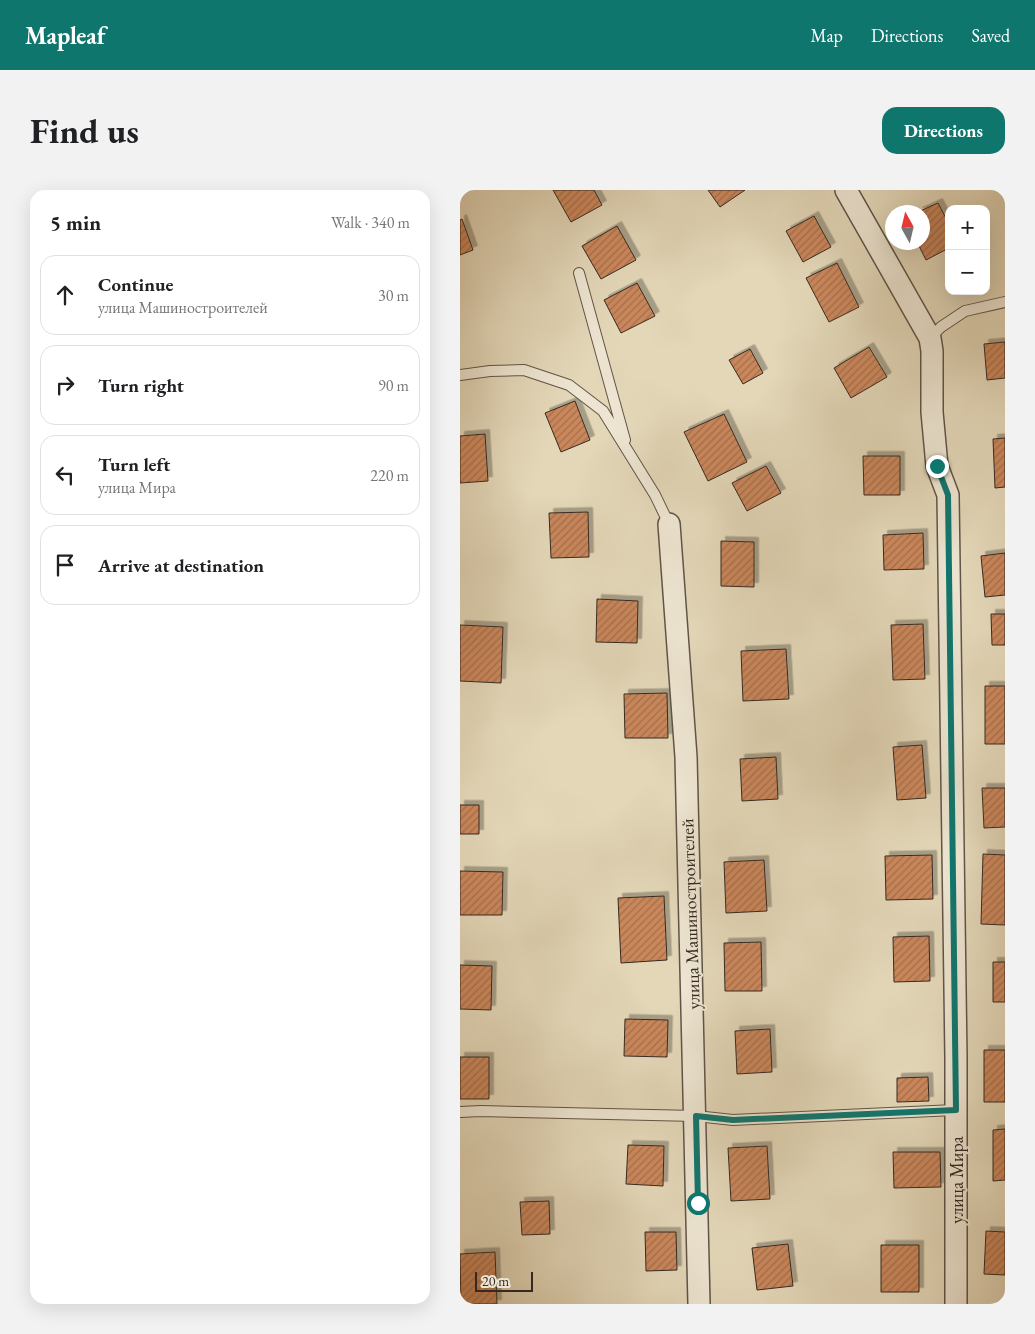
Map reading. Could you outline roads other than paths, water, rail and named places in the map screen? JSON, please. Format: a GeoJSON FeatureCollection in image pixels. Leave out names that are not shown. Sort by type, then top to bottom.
{"type":"FeatureCollection","features":[{"type":"Feature","properties":{"kind":"street"},"geometry":{"type":"LineString","coordinates":[[846,190],[930,338]]}},
{"type":"Feature","properties":{"kind":"street","name":"улица Мира"},"geometry":{"type":"LineString","coordinates":[[930,338],[932,351],[932,412],[937,466],[948,495],[956,1110],[956,1304]]}},
{"type":"Feature","properties":{"kind":"street","name":"улица Машиностроителей"},"geometry":{"type":"LineString","coordinates":[[669,524],[686,757],[699,1304]]}},
{"type":"Feature","properties":{"kind":"lane"},"geometry":{"type":"LineString","coordinates":[[579,274],[628,450]]}},
{"type":"Feature","properties":{"kind":"lane"},"geometry":{"type":"LineString","coordinates":[[930,338],[941,327],[965,310],[1005,302]]}},
{"type":"Feature","properties":{"kind":"lane"},"geometry":{"type":"LineString","coordinates":[[460,375],[490,371],[524,370],[569,385],[603,411],[655,495],[669,524]]}},
{"type":"Feature","properties":{"kind":"lane"},"geometry":{"type":"LineString","coordinates":[[460,1112],[481,1110],[696,1116],[733,1120],[956,1110]]}}]}
